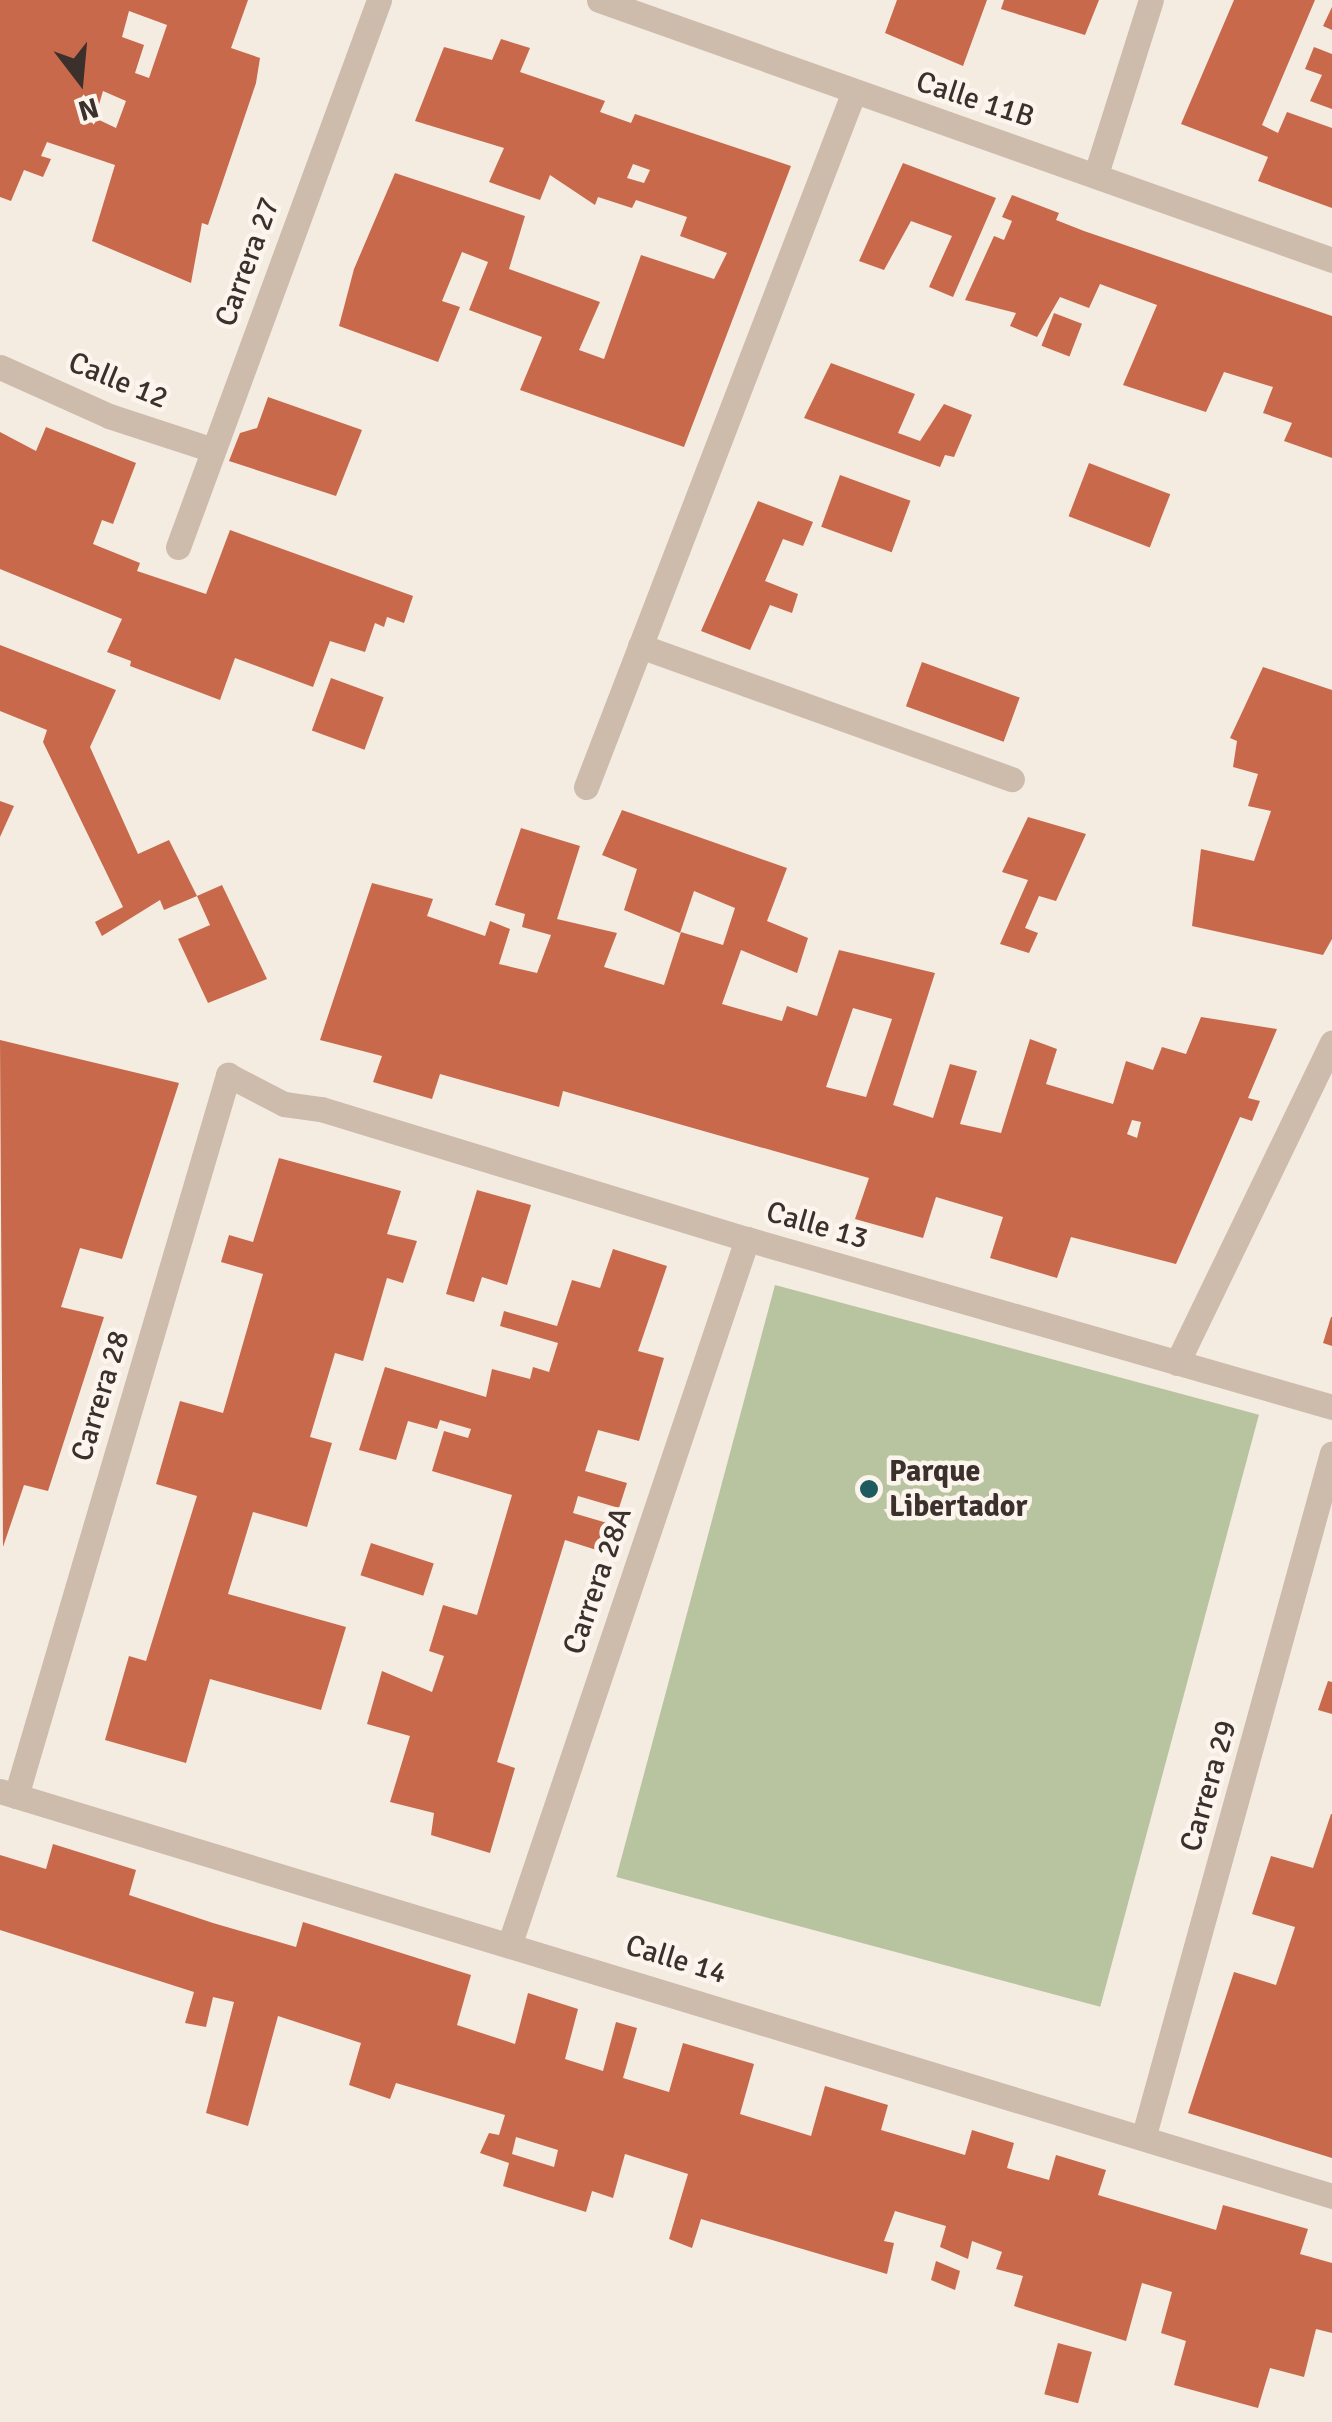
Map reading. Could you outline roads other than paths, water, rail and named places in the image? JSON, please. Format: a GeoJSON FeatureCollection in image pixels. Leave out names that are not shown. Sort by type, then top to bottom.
{"type":"FeatureCollection","features":[{"type":"Feature","properties":{"kind":"street","name":"Carrera 27"},"geometry":{"type":"LineString","coordinates":[[178,547],[378,0]]}},
{"type":"Feature","properties":{"kind":"street","name":"Calle 11B"},"geometry":{"type":"LineString","coordinates":[[599,0],[853,94],[1096,174],[1332,260]]}},
{"type":"Feature","properties":{"kind":"street"},"geometry":{"type":"LineString","coordinates":[[1096,174],[1151,0]]}},
{"type":"Feature","properties":{"kind":"street"},"geometry":{"type":"LineString","coordinates":[[586,787],[853,94]]}},
{"type":"Feature","properties":{"kind":"street","name":"Calle 12"},"geometry":{"type":"LineString","coordinates":[[0,367],[109,416],[213,450]]}},
{"type":"Feature","properties":{"kind":"street"},"geometry":{"type":"LineString","coordinates":[[640,646],[1012,779]]}},
{"type":"Feature","properties":{"kind":"street"},"geometry":{"type":"LineString","coordinates":[[1178,1364],[1332,1044]]}},
{"type":"Feature","properties":{"kind":"street","name":"Carrera 28"},"geometry":{"type":"LineString","coordinates":[[8,1793],[228,1075],[284,1104]]}},
{"type":"Feature","properties":{"kind":"street","name":"Calle 13"},"geometry":{"type":"LineString","coordinates":[[284,1104],[321,1109],[747,1240],[1332,1406]]}},
{"type":"Feature","properties":{"kind":"street","name":"Carrera 28A"},"geometry":{"type":"LineString","coordinates":[[510,1943],[747,1240]]}},
{"type":"Feature","properties":{"kind":"street","name":"Carrera 29"},"geometry":{"type":"LineString","coordinates":[[1144,2135],[1332,1453]]}},
{"type":"Feature","properties":{"kind":"street","name":"Calle 14"},"geometry":{"type":"LineString","coordinates":[[8,1793],[1144,2135],[1332,2196]]}},
{"type":"Feature","properties":{"kind":"place","name":"Parque Libertador"},"geometry":{"type":"Point","coordinates":[869,1489]}}]}
